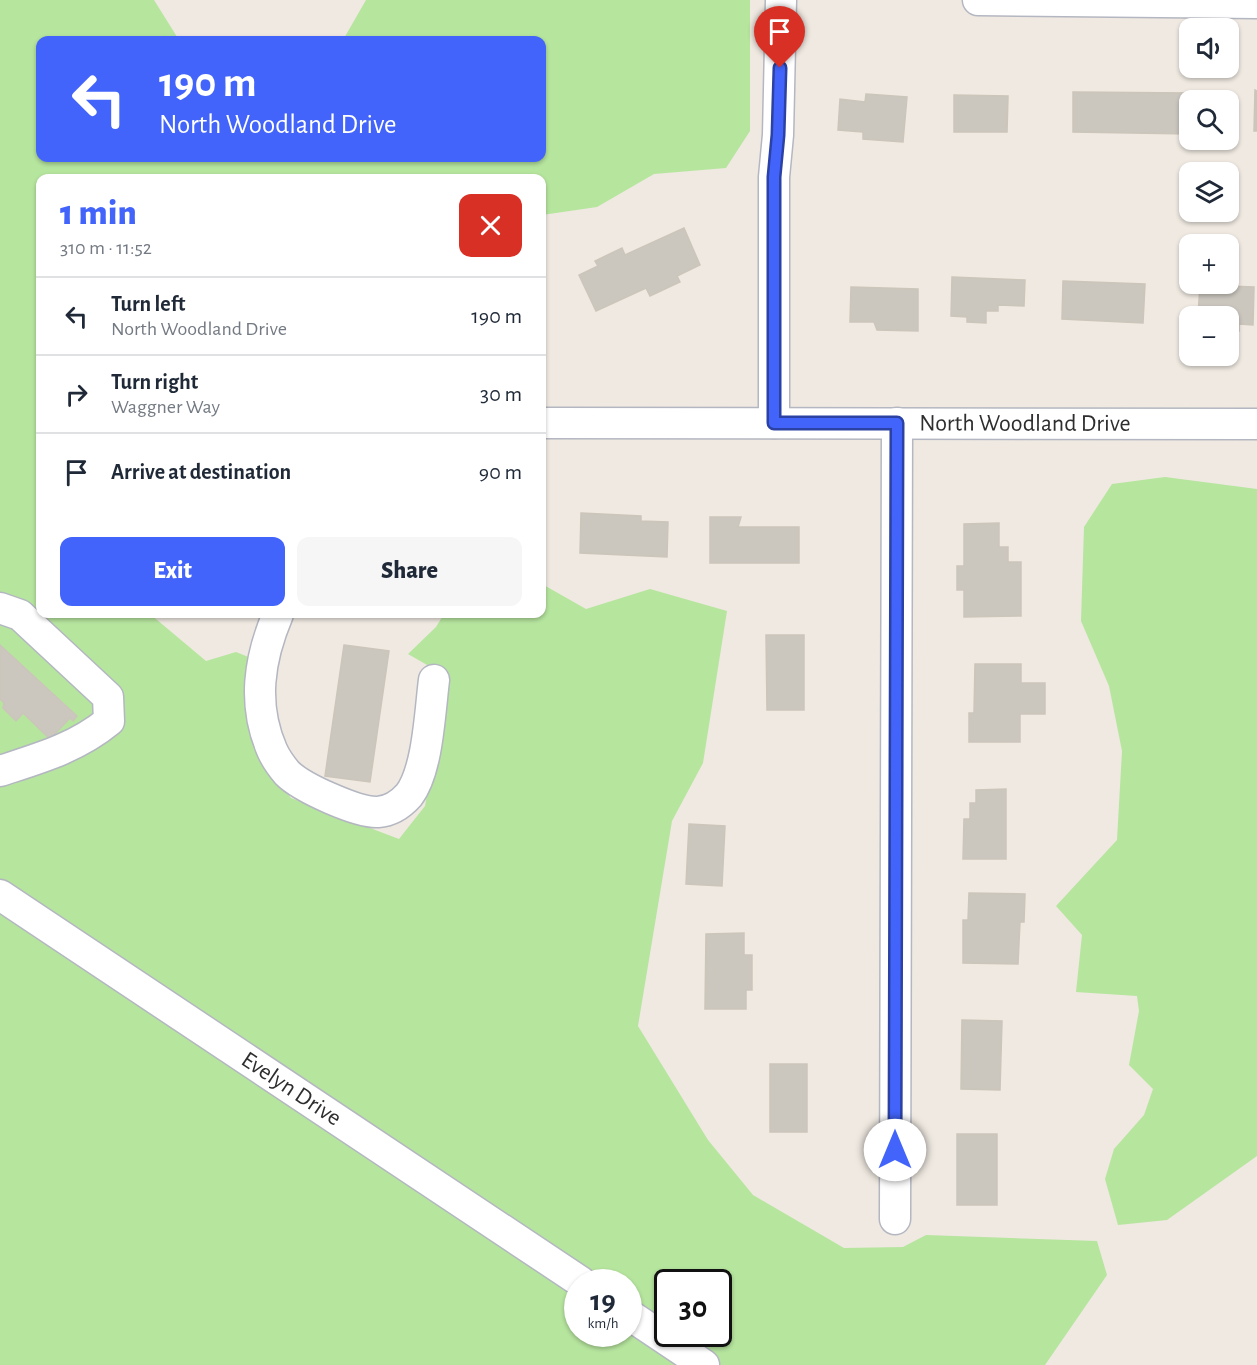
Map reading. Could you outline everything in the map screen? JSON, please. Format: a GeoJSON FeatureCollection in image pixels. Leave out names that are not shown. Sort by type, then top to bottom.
{"type":"FeatureCollection","features":[{"type":"Feature","properties":{"kind":"street"},"geometry":{"type":"LineString","coordinates":[[774,423],[774,177],[778,135],[781,0]]}},
{"type":"Feature","properties":{"kind":"street"},"geometry":{"type":"LineString","coordinates":[[978,0],[1257,3]]}},
{"type":"Feature","properties":{"kind":"street","name":"North Woodland Drive"},"geometry":{"type":"LineString","coordinates":[[546,423],[1257,424]]}},
{"type":"Feature","properties":{"kind":"street"},"geometry":{"type":"LineString","coordinates":[[895,1219],[897,423]]}},
{"type":"Feature","properties":{"kind":"street"},"geometry":{"type":"LineString","coordinates":[[0,608],[20,615],[108,697],[109,721],[92,735],[59,753],[0,771]]}},
{"type":"Feature","properties":{"kind":"street"},"geometry":{"type":"LineString","coordinates":[[276,618],[267,641],[260,670],[261,712],[273,752],[287,773],[311,788],[356,808],[378,812],[399,806],[411,792],[425,748],[434,680]]}},
{"type":"Feature","properties":{"kind":"street","name":"Evelyn Drive"},"geometry":{"type":"LineString","coordinates":[[0,895],[564,1271]]}},
{"type":"Feature","properties":{"kind":"street"},"geometry":{"type":"LineString","coordinates":[[642,1323],[704,1365]]}},
{"type":"Feature","properties":{"kind":"green space"},"geometry":{"type":"Polygon","coordinates":[[[0,0],[154,0],[176,36],[36,36],[36,162],[546,162],[546,36],[345,36],[366,0],[750,0],[750,131],[726,168],[654,174],[597,207],[546,214],[546,174],[36,174],[36,618],[155,618],[206,661],[236,652],[251,658],[248,712],[261,763],[291,798],[399,839],[425,806],[448,677],[408,654],[436,627],[442,618],[546,618],[546,586],[586,609],[650,589],[727,611],[703,763],[672,821],[638,1026],[708,1140],[753,1195],[844,1248],[903,1247],[926,1235],[1097,1241],[1107,1275],[1045,1365],[0,1365],[0,0]]]}},
{"type":"Feature","properties":{"kind":"green space"},"geometry":{"type":"Polygon","coordinates":[[[1165,477],[1257,489],[1257,1156],[1167,1220],[1118,1225],[1105,1179],[1114,1149],[1144,1115],[1153,1089],[1129,1065],[1139,1011],[1137,996],[1076,992],[1082,935],[1056,906],[1117,840],[1122,751],[1109,686],[1081,621],[1084,527],[1112,484],[1165,477]]]}},
{"type":"Feature","properties":{"kind":"building"},"geometry":{"type":"Polygon","coordinates":[[[1255,90],[1257,91],[1257,131],[1254,131],[1255,90]]]}},
{"type":"Feature","properties":{"kind":"building"},"geometry":{"type":"Polygon","coordinates":[[[1073,92],[1179,93],[1179,134],[1073,132],[1073,92]]]}},
{"type":"Feature","properties":{"kind":"building"},"geometry":{"type":"Polygon","coordinates":[[[866,94],[907,97],[903,142],[863,139],[863,132],[838,130],[840,99],[865,102],[866,94]]]}},
{"type":"Feature","properties":{"kind":"building"},"geometry":{"type":"Polygon","coordinates":[[[954,95],[1008,96],[1007,132],[954,132],[954,95]]]}},
{"type":"Feature","properties":{"kind":"building"},"geometry":{"type":"Polygon","coordinates":[[[684,228],[700,265],[677,276],[680,282],[650,296],[646,288],[596,311],[579,275],[598,266],[595,261],[622,248],[625,255],[684,228]]]}},
{"type":"Feature","properties":{"kind":"building"},"geometry":{"type":"Polygon","coordinates":[[[952,277],[1025,280],[1024,306],[998,305],[998,311],[986,311],[986,323],[967,322],[967,317],[951,316],[952,277]]]}},
{"type":"Feature","properties":{"kind":"building"},"geometry":{"type":"Polygon","coordinates":[[[1063,281],[1145,284],[1143,323],[1062,319],[1063,281]]]}},
{"type":"Feature","properties":{"kind":"building"},"geometry":{"type":"Polygon","coordinates":[[[1239,286],[1254,287],[1253,325],[1239,324],[1239,306],[1199,306],[1199,294],[1239,294],[1239,286]]]}},
{"type":"Feature","properties":{"kind":"building"},"geometry":{"type":"Polygon","coordinates":[[[851,287],[918,289],[918,331],[877,330],[874,322],[850,322],[851,287]]]}},
{"type":"Feature","properties":{"kind":"building"},"geometry":{"type":"Polygon","coordinates":[[[581,513],[641,516],[641,521],[668,522],[667,557],[580,553],[581,513]]]}},
{"type":"Feature","properties":{"kind":"building"},"geometry":{"type":"Polygon","coordinates":[[[710,517],[741,517],[738,527],[799,527],[799,563],[710,563],[710,517]]]}},
{"type":"Feature","properties":{"kind":"building"},"geometry":{"type":"Polygon","coordinates":[[[999,523],[999,547],[1008,547],[1008,562],[1021,562],[1021,616],[964,617],[964,590],[957,590],[957,566],[964,566],[964,524],[999,523]]]}},
{"type":"Feature","properties":{"kind":"building"},"geometry":{"type":"Polygon","coordinates":[[[766,635],[804,635],[804,710],[767,710],[766,635]]]}},
{"type":"Feature","properties":{"kind":"building"},"geometry":{"type":"Polygon","coordinates":[[[0,645],[77,716],[73,721],[70,718],[52,737],[54,743],[23,713],[16,721],[3,708],[4,703],[0,699],[0,645]]]}},
{"type":"Feature","properties":{"kind":"building"},"geometry":{"type":"Polygon","coordinates":[[[344,645],[389,651],[370,782],[325,776],[344,645]]]}},
{"type":"Feature","properties":{"kind":"building"},"geometry":{"type":"Polygon","coordinates":[[[975,664],[1021,664],[1021,683],[1045,683],[1045,714],[1020,714],[1020,742],[969,742],[969,713],[974,713],[975,664]]]}},
{"type":"Feature","properties":{"kind":"building"},"geometry":{"type":"Polygon","coordinates":[[[1006,789],[1006,859],[963,859],[964,819],[970,819],[970,803],[976,803],[976,790],[1006,789]]]}},
{"type":"Feature","properties":{"kind":"building"},"geometry":{"type":"Polygon","coordinates":[[[689,824],[725,826],[722,886],[686,884],[689,824]]]}},
{"type":"Feature","properties":{"kind":"building"},"geometry":{"type":"Polygon","coordinates":[[[969,893],[1025,894],[1024,922],[1020,922],[1018,964],[963,963],[963,920],[968,920],[969,893]]]}},
{"type":"Feature","properties":{"kind":"building"},"geometry":{"type":"Polygon","coordinates":[[[744,933],[744,955],[752,955],[752,990],[746,990],[746,1009],[705,1009],[706,934],[744,933]]]}},
{"type":"Feature","properties":{"kind":"building"},"geometry":{"type":"Polygon","coordinates":[[[962,1020],[1002,1021],[1000,1090],[961,1089],[962,1020]]]}},
{"type":"Feature","properties":{"kind":"building"},"geometry":{"type":"Polygon","coordinates":[[[770,1064],[807,1064],[807,1132],[770,1132],[770,1064]]]}},
{"type":"Feature","properties":{"kind":"building"},"geometry":{"type":"Polygon","coordinates":[[[957,1134],[997,1134],[997,1205],[957,1205],[957,1134]]]}},
{"type":"Feature","properties":{"kind":"route"},"geometry":{"type":"LineString","coordinates":[[780,68],[774,177],[776,380],[774,423],[897,423],[895,1150]]}}]}
